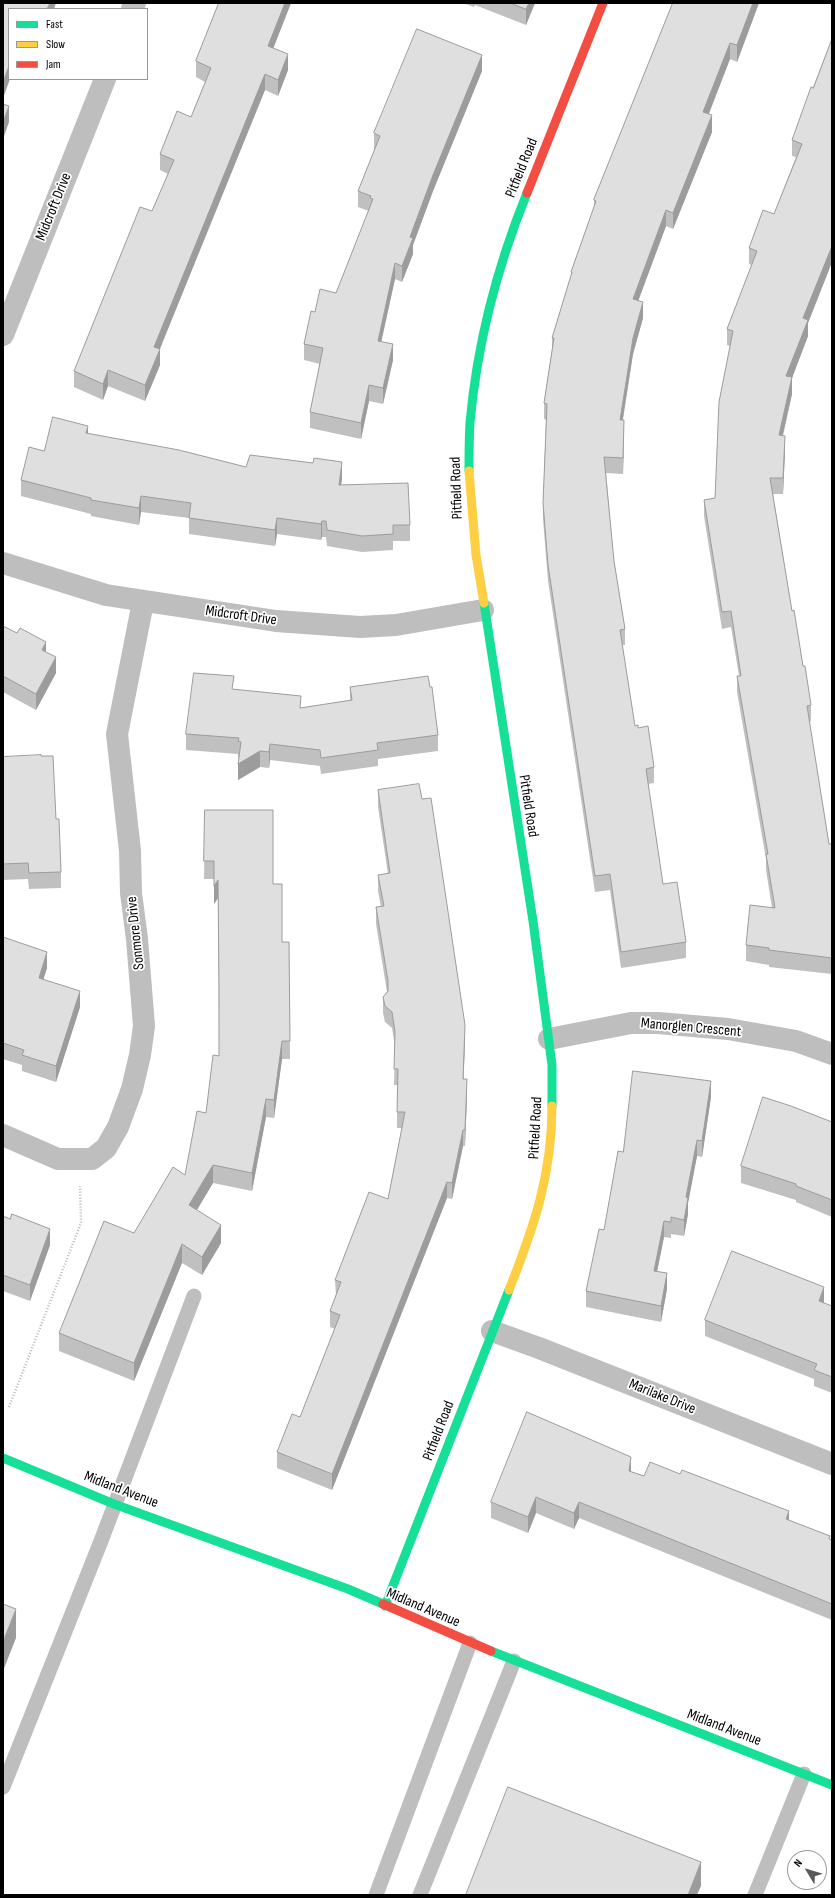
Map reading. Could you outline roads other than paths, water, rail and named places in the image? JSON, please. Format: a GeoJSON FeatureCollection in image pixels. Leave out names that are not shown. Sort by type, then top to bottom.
{"type":"FeatureCollection","features":[{"type":"Feature","properties":{"kind":"street","name":"Pitfield Road"},"geometry":{"type":"LineString","coordinates":[[385,1606],[536,1216],[546,1174],[552,1134],[552,1065],[549,1039],[533,921],[483,610],[471,518],[469,473],[470,423],[482,341],[491,298],[509,238],[603,3]]}},
{"type":"Feature","properties":{"kind":"street","name":"Midcroft Drive"},"geometry":{"type":"LineString","coordinates":[[3,335],[105,80]]}},
{"type":"Feature","properties":{"kind":"street","name":"Midcroft Drive"},"geometry":{"type":"LineString","coordinates":[[3,563],[106,595],[276,622],[360,627],[396,625],[483,610]]}},
{"type":"Feature","properties":{"kind":"street","name":"Sonmore Drive"},"geometry":{"type":"LineString","coordinates":[[3,1135],[58,1159],[92,1159],[106,1148],[118,1127],[132,1089],[140,1055],[144,1026],[132,893],[130,850],[117,734],[143,602]]}},
{"type":"Feature","properties":{"kind":"street","name":"Manorglen Crescent"},"geometry":{"type":"LineString","coordinates":[[549,1039],[631,1023],[658,1023],[728,1028],[796,1041],[832,1054]]}},
{"type":"Feature","properties":{"kind":"street","name":"Marilake Drive"},"geometry":{"type":"LineString","coordinates":[[492,1331],[539,1348],[832,1464]]}},
{"type":"Feature","properties":{"kind":"street","name":"Midland Avenue"},"geometry":{"type":"LineString","coordinates":[[3,1458],[114,1504],[348,1589],[514,1661],[832,1785]]}},
{"type":"Feature","properties":{"kind":"lane"},"geometry":{"type":"LineString","coordinates":[[3,1787],[194,1296]]}},
{"type":"Feature","properties":{"kind":"lane"},"geometry":{"type":"LineString","coordinates":[[376,1895],[470,1643]]}},
{"type":"Feature","properties":{"kind":"lane"},"geometry":{"type":"LineString","coordinates":[[420,1895],[514,1661]]}},
{"type":"Feature","properties":{"kind":"lane"},"geometry":{"type":"LineString","coordinates":[[755,1895],[804,1774]]}}]}
